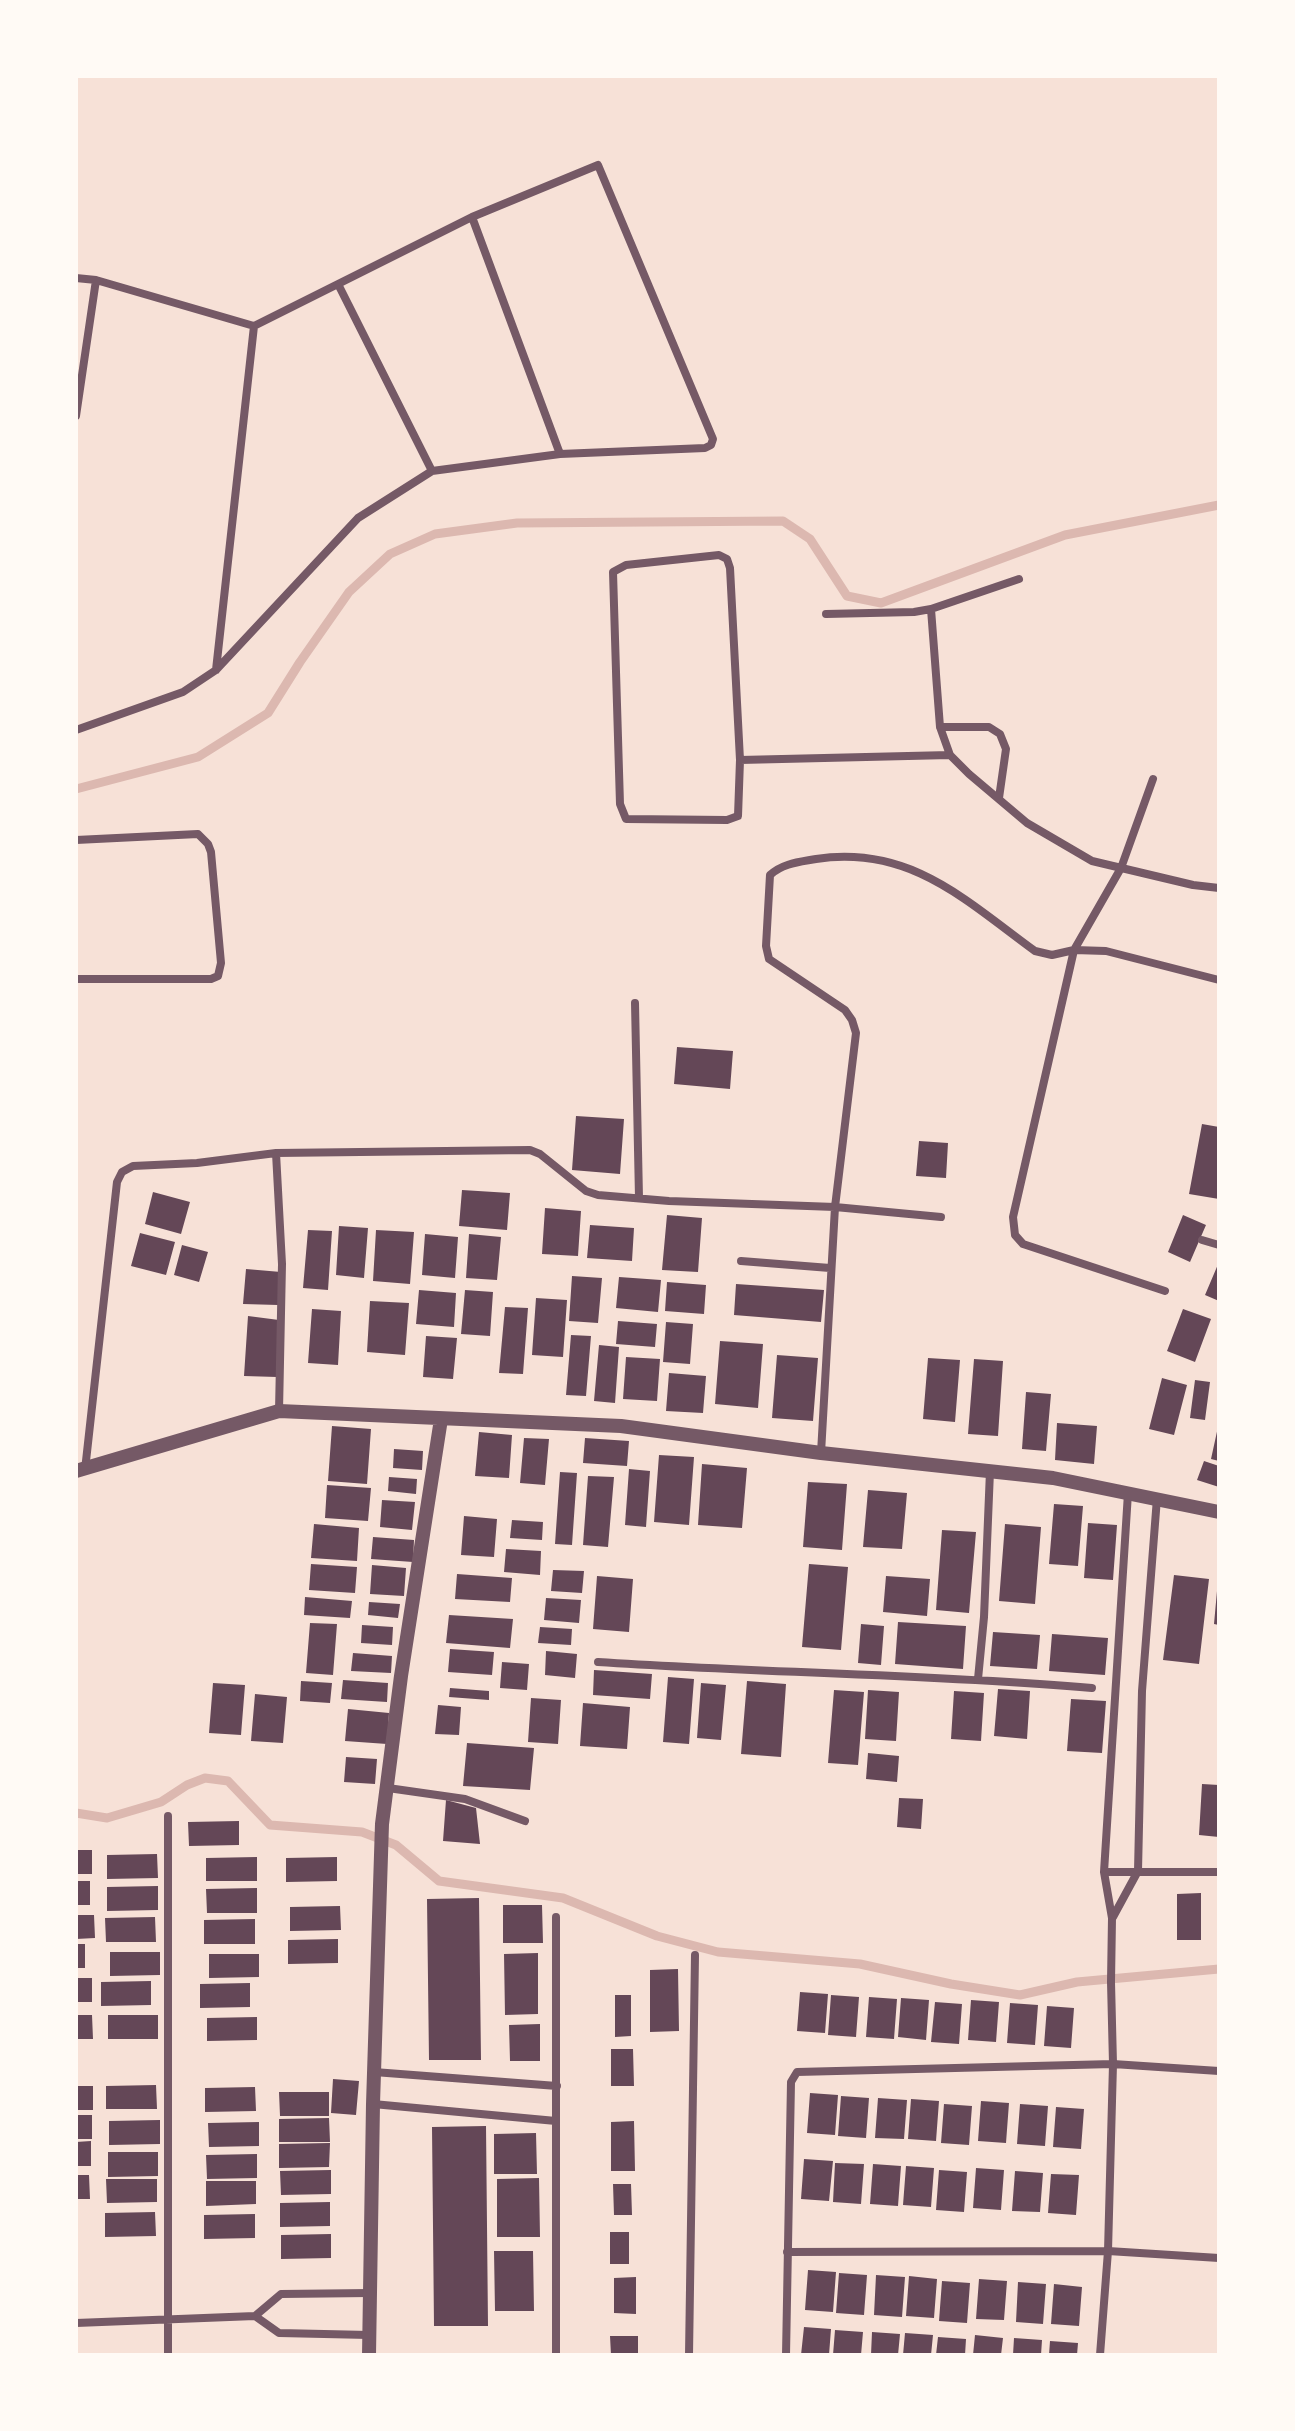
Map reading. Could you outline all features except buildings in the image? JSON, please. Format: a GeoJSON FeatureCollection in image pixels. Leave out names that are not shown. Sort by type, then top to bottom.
{"type":"FeatureCollection","features":[{"type":"Feature","properties":{"kind":"street"},"geometry":{"type":"LineString","coordinates":[[76,278],[96,280],[254,326],[472,217],[598,165],[713,439],[711,445],[705,448],[560,454],[432,471],[358,518],[216,670],[183,692],[76,730]]}},
{"type":"Feature","properties":{"kind":"street"},"geometry":{"type":"LineString","coordinates":[[472,217],[560,454]]}},
{"type":"Feature","properties":{"kind":"street"},"geometry":{"type":"LineString","coordinates":[[76,416],[96,280]]}},
{"type":"Feature","properties":{"kind":"street"},"geometry":{"type":"LineString","coordinates":[[338,284],[432,471]]}},
{"type":"Feature","properties":{"kind":"street"},"geometry":{"type":"LineString","coordinates":[[216,670],[254,326]]}},
{"type":"Feature","properties":{"kind":"street"},"geometry":{"type":"LineString","coordinates":[[719,555],[727,559],[730,568],[740,760],[739,812],[735,819],[631,821],[623,816],[620,804],[613,592],[613,572],[616,569],[626,565],[719,555]]}},
{"type":"Feature","properties":{"kind":"street"},"geometry":{"type":"LineString","coordinates":[[826,614],[931,609],[1019,579]]}},
{"type":"Feature","properties":{"kind":"street"},"geometry":{"type":"LineString","coordinates":[[931,609],[940,727],[950,755],[1027,823],[1092,861],[1193,885],[1219,888]]}},
{"type":"Feature","properties":{"kind":"street"},"geometry":{"type":"LineString","coordinates":[[940,727],[989,727],[1000,734],[1006,749],[999,798]]}},
{"type":"Feature","properties":{"kind":"street"},"geometry":{"type":"LineString","coordinates":[[740,760],[950,755]]}},
{"type":"Feature","properties":{"kind":"street"},"geometry":{"type":"LineString","coordinates":[[1153,779],[1121,868],[1074,950],[1013,1217],[1015,1235],[1023,1244],[1165,1291]]}},
{"type":"Feature","properties":{"kind":"street"},"geometry":{"type":"LineString","coordinates":[[76,840],[198,834],[204,839],[211,852],[221,963],[218,976],[211,979],[76,979]]}},
{"type":"Feature","properties":{"kind":"street"},"geometry":{"type":"LineString","coordinates":[[821,1453],[835,1207],[856,1033],[845,1010],[769,959],[767,919],[770,875],[777,869],[799,862],[833,857],[860,857],[893,863],[936,879],[1035,951],[1052,955],[1074,950],[1106,951],[1219,980]]}},
{"type":"Feature","properties":{"kind":"street"},"geometry":{"type":"LineString","coordinates":[[635,1003],[639,1198]]}},
{"type":"Feature","properties":{"kind":"street"},"geometry":{"type":"LineString","coordinates":[[941,1217],[835,1207],[598,1195],[586,1191],[540,1154],[530,1150],[276,1153],[197,1163],[133,1166],[122,1172],[117,1182],[81,1470],[279,1411],[621,1426],[821,1453],[1053,1478],[1219,1512]]}},
{"type":"Feature","properties":{"kind":"street"},"geometry":{"type":"LineString","coordinates":[[276,1153],[282,1264],[279,1411]]}},
{"type":"Feature","properties":{"kind":"street"},"geometry":{"type":"LineString","coordinates":[[1202,1240],[1219,1245]]}},
{"type":"Feature","properties":{"kind":"street"},"geometry":{"type":"LineString","coordinates":[[741,1261],[830,1268]]}},
{"type":"Feature","properties":{"kind":"street"},"geometry":{"type":"LineString","coordinates":[[369,2355],[382,1824],[401,1676],[441,1419]]}},
{"type":"Feature","properties":{"kind":"street"},"geometry":{"type":"LineString","coordinates":[[978,1679],[984,1617],[990,1470]]}},
{"type":"Feature","properties":{"kind":"street"},"geometry":{"type":"LineString","coordinates":[[1100,2355],[1108,2251],[1113,2064],[1112,1918],[1104,1872],[1128,1493]]}},
{"type":"Feature","properties":{"kind":"street"},"geometry":{"type":"LineString","coordinates":[[1112,1918],[1138,1871],[1142,1691],[1157,1497]]}},
{"type":"Feature","properties":{"kind":"street"},"geometry":{"type":"LineString","coordinates":[[598,1662],[843,1676],[978,1679],[1092,1688]]}},
{"type":"Feature","properties":{"kind":"street"},"geometry":{"type":"LineString","coordinates":[[388,1788],[465,1799],[525,1821]]}},
{"type":"Feature","properties":{"kind":"street"},"geometry":{"type":"LineString","coordinates":[[168,1816],[168,2355]]}},
{"type":"Feature","properties":{"kind":"street"},"geometry":{"type":"LineString","coordinates":[[1104,1872],[1219,1872]]}},
{"type":"Feature","properties":{"kind":"street"},"geometry":{"type":"LineString","coordinates":[[556,1917],[556,2355]]}},
{"type":"Feature","properties":{"kind":"street"},"geometry":{"type":"LineString","coordinates":[[689,2355],[695,1955]]}},
{"type":"Feature","properties":{"kind":"street"},"geometry":{"type":"LineString","coordinates":[[786,2355],[791,2082],[797,2072],[1113,2064],[1219,2071]]}},
{"type":"Feature","properties":{"kind":"street"},"geometry":{"type":"LineString","coordinates":[[374,2072],[557,2086]]}},
{"type":"Feature","properties":{"kind":"street"},"geometry":{"type":"LineString","coordinates":[[373,2104],[556,2121]]}},
{"type":"Feature","properties":{"kind":"street"},"geometry":{"type":"LineString","coordinates":[[787,2252],[1108,2251],[1219,2258]]}},
{"type":"Feature","properties":{"kind":"street"},"geometry":{"type":"LineString","coordinates":[[76,2323],[255,2316],[281,2294],[370,2293]]}},
{"type":"Feature","properties":{"kind":"street"},"geometry":{"type":"LineString","coordinates":[[255,2316],[279,2333],[369,2335]]}},
{"type":"Feature","properties":{"kind":"waterway"},"geometry":{"type":"LineString","coordinates":[[76,789],[198,757],[268,713],[349,592],[390,554],[435,534],[517,523],[783,521],[810,539],[847,596],[881,603],[1065,535],[1219,505]]}},
{"type":"Feature","properties":{"kind":"waterway"},"geometry":{"type":"LineString","coordinates":[[76,1813],[107,1818],[161,1802],[187,1785],[205,1778],[228,1781],[270,1825],[362,1832],[396,1845],[439,1881],[563,1898],[657,1936],[718,1952],[860,1964],[1020,1995],[1077,1982],[1219,1969]]}}]}
